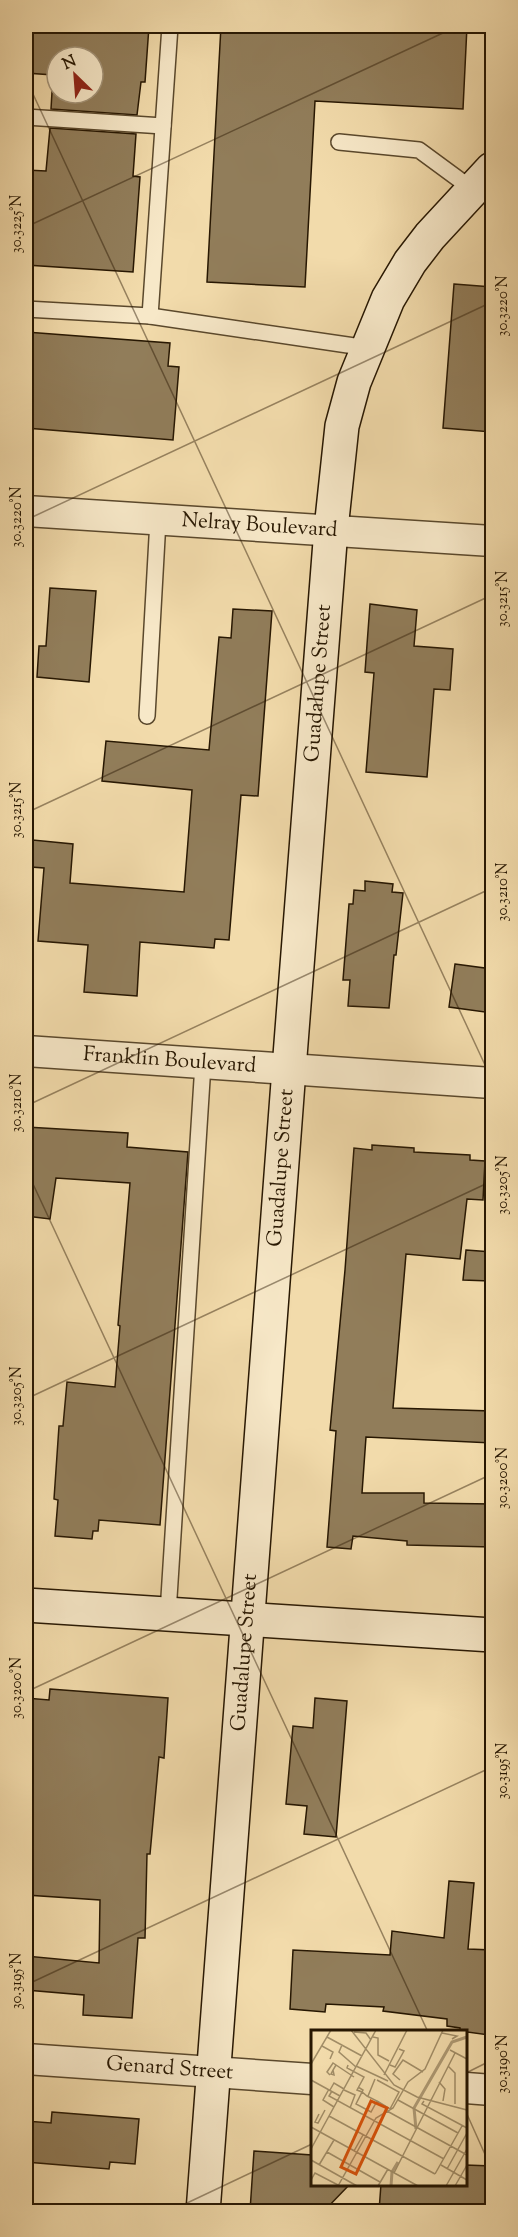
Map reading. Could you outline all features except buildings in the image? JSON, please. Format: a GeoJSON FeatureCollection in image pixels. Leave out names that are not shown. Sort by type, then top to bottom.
{"type":"FeatureCollection","features":[{"type":"Feature","properties":{"kind":"street","name":"Guadalupe Street"},"geometry":{"type":"LineString","coordinates":[[203,2211],[331,529],[342,426],[354,382],[388,298],[410,262],[430,236],[482,179]]}},
{"type":"Feature","properties":{"kind":"street","name":"Nelray Boulevard"},"geometry":{"type":"LineString","coordinates":[[26,511],[492,541]]}},
{"type":"Feature","properties":{"kind":"street","name":"Franklin Boulevard"},"geometry":{"type":"LineString","coordinates":[[26,1051],[492,1083]]}},
{"type":"Feature","properties":{"kind":"street"},"geometry":{"type":"LineString","coordinates":[[26,1605],[492,1635]]}},
{"type":"Feature","properties":{"kind":"street","name":"Genard Street"},"geometry":{"type":"LineString","coordinates":[[26,2059],[311,2079]]}},
{"type":"Feature","properties":{"kind":"street"},"geometry":{"type":"LineString","coordinates":[[467,2088],[492,2090]]}},
{"type":"Feature","properties":{"kind":"lane"},"geometry":{"type":"LineString","coordinates":[[150,316],[170,26]]}},
{"type":"Feature","properties":{"kind":"lane"},"geometry":{"type":"LineString","coordinates":[[26,117],[163,126]]}},
{"type":"Feature","properties":{"kind":"lane"},"geometry":{"type":"LineString","coordinates":[[339,142],[419,150],[482,179]]}},
{"type":"Feature","properties":{"kind":"lane"},"geometry":{"type":"LineString","coordinates":[[26,309],[150,316],[368,348]]}},
{"type":"Feature","properties":{"kind":"lane"},"geometry":{"type":"LineString","coordinates":[[147,716],[158,520]]}},
{"type":"Feature","properties":{"kind":"lane"},"geometry":{"type":"LineString","coordinates":[[168,1613],[203,1064]]}}]}
